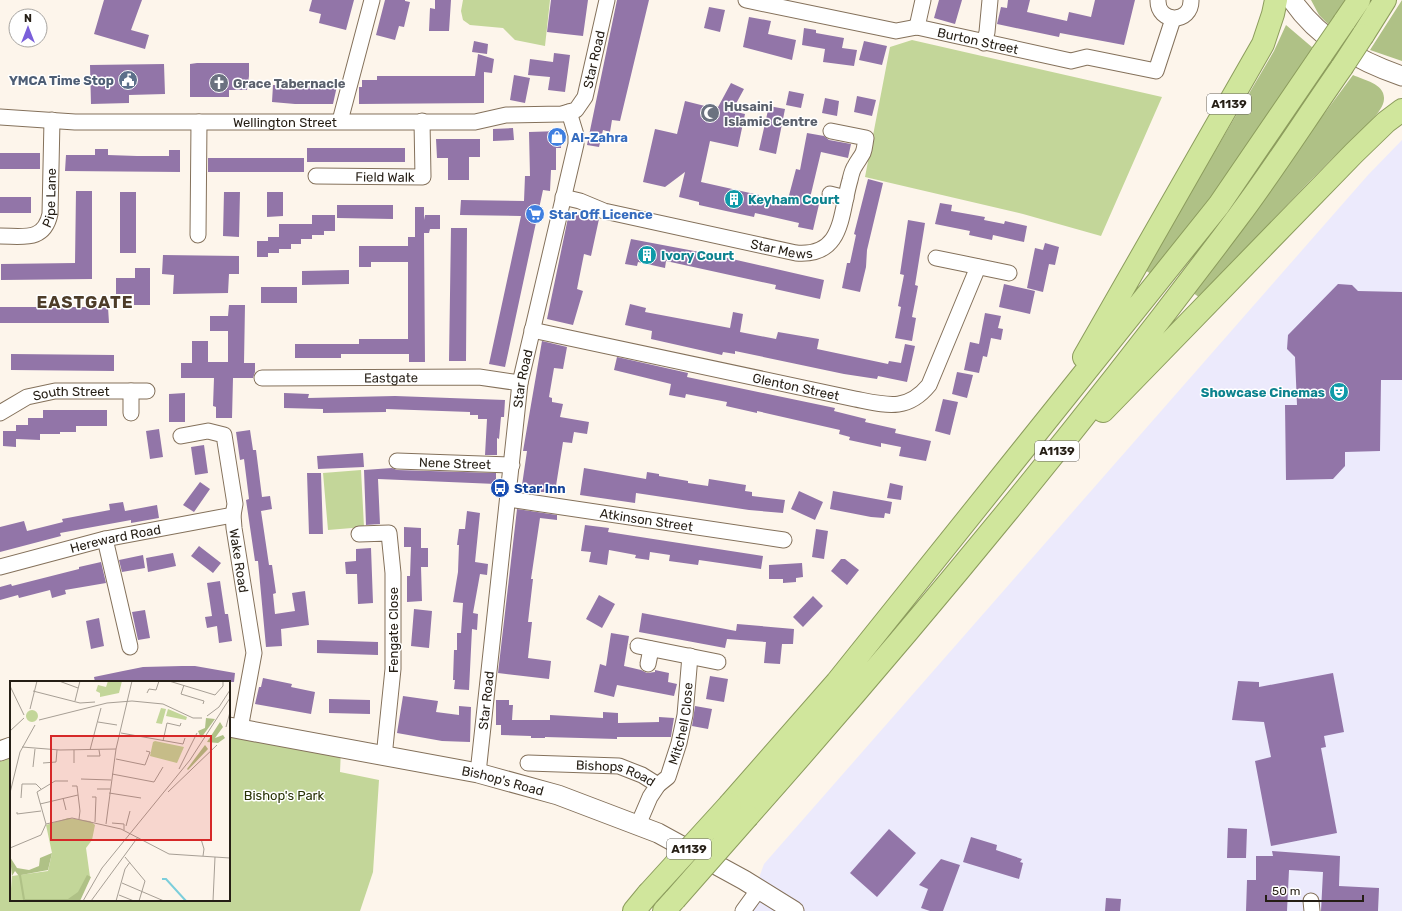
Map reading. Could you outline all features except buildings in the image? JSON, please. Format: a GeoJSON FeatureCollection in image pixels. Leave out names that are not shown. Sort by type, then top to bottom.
{"type":"FeatureCollection","features":[{"type":"Feature","properties":{"kind":"highway","name":"A1139"},"geometry":{"type":"LineString","coordinates":[[1048,419],[1263,44],[1276,0]]}},
{"type":"Feature","properties":{"kind":"highway","name":"A1139"},"geometry":{"type":"LineString","coordinates":[[634,911],[837,682],[1219,205],[1359,0]]}},
{"type":"Feature","properties":{"kind":"highway","name":"A1139"},"geometry":{"type":"LineString","coordinates":[[670,905],[857,693],[1027,489],[1239,216],[1342,67],[1385,0]]}},
{"type":"Feature","properties":{"kind":"highway","name":"A1139"},"geometry":{"type":"LineString","coordinates":[[1027,489],[1354,153],[1386,122],[1402,110]]}},
{"type":"Feature","properties":{"kind":"street"},"geometry":{"type":"LineString","coordinates":[[340,121],[372,0]]}},
{"type":"Feature","properties":{"kind":"street","name":"Star Road"},"geometry":{"type":"LineString","coordinates":[[478,773],[520,383],[576,144],[576,135],[569,112],[576,110],[585,97],[607,0]]}},
{"type":"Feature","properties":{"kind":"street","name":"Burton Street"},"geometry":{"type":"LineString","coordinates":[[746,0],[896,31],[917,27],[1071,61],[1087,57],[1156,71],[1173,19]]}},
{"type":"Feature","properties":{"kind":"street"},"geometry":{"type":"LineString","coordinates":[[917,27],[923,0]]}},
{"type":"Feature","properties":{"kind":"street"},"geometry":{"type":"LineString","coordinates":[[984,43],[987,32],[990,0]]}},
{"type":"Feature","properties":{"kind":"street"},"geometry":{"type":"LineString","coordinates":[[1158,0],[1159,10],[1163,14],[1173,19],[1188,13],[1191,0]]}},
{"type":"Feature","properties":{"kind":"street"},"geometry":{"type":"LineString","coordinates":[[1292,0],[1319,31],[1340,47],[1364,61],[1402,76]]}},
{"type":"Feature","properties":{"kind":"street","name":"Wellington Street"},"geometry":{"type":"LineString","coordinates":[[0,117],[75,122],[475,122],[506,115],[551,115],[569,112]]}},
{"type":"Feature","properties":{"kind":"street","name":"Pipe Lane"},"geometry":{"type":"LineString","coordinates":[[0,236],[30,236],[39,233],[46,225],[50,214],[52,120]]}},
{"type":"Feature","properties":{"kind":"street","name":"Field Walk"},"geometry":{"type":"LineString","coordinates":[[316,176],[423,177],[422,121]]}},
{"type":"Feature","properties":{"kind":"street"},"geometry":{"type":"LineString","coordinates":[[198,122],[198,235]]}},
{"type":"Feature","properties":{"kind":"street","name":"Star Mews"},"geometry":{"type":"LineString","coordinates":[[563,197],[580,201],[604,211],[806,254],[818,252],[827,246],[835,237],[840,228],[854,168],[863,154],[866,138],[830,131]]}},
{"type":"Feature","properties":{"kind":"street"},"geometry":{"type":"LineString","coordinates":[[830,194],[846,198]]}},
{"type":"Feature","properties":{"kind":"street"},"geometry":{"type":"LineString","coordinates":[[936,258],[1009,273]]}},
{"type":"Feature","properties":{"kind":"street","name":"Glenton Street"},"geometry":{"type":"LineString","coordinates":[[532,330],[855,399],[885,405],[903,405],[920,396],[929,385],[978,267]]}},
{"type":"Feature","properties":{"kind":"street","name":"Eastgate"},"geometry":{"type":"LineString","coordinates":[[262,378],[479,377],[520,383]]}},
{"type":"Feature","properties":{"kind":"street","name":"South Street"},"geometry":{"type":"LineString","coordinates":[[0,413],[27,397],[55,391],[147,391]]}},
{"type":"Feature","properties":{"kind":"street"},"geometry":{"type":"LineString","coordinates":[[131,391],[131,413]]}},
{"type":"Feature","properties":{"kind":"street","name":"Wake Road"},"geometry":{"type":"LineString","coordinates":[[181,436],[208,431],[224,435],[235,504],[233,515],[254,653],[234,728]]}},
{"type":"Feature","properties":{"kind":"street","name":"Nene Street"},"geometry":{"type":"LineString","coordinates":[[397,461],[512,465]]}},
{"type":"Feature","properties":{"kind":"street","name":"Atkinson Street"},"geometry":{"type":"LineString","coordinates":[[508,499],[784,540]]}},
{"type":"Feature","properties":{"kind":"street","name":"Hereward Road"},"geometry":{"type":"LineString","coordinates":[[0,567],[106,539],[233,515]]}},
{"type":"Feature","properties":{"kind":"street","name":"Fengate Close"},"geometry":{"type":"LineString","coordinates":[[359,534],[389,533],[393,573],[393,669],[384,757]]}},
{"type":"Feature","properties":{"kind":"street"},"geometry":{"type":"LineString","coordinates":[[106,539],[130,647]]}},
{"type":"Feature","properties":{"kind":"street"},"geometry":{"type":"LineString","coordinates":[[648,664],[644,648],[718,662]]}},
{"type":"Feature","properties":{"kind":"street","name":"Mitchell Close"},"geometry":{"type":"LineString","coordinates":[[658,785],[668,777],[679,744],[684,715],[690,656]]}},
{"type":"Feature","properties":{"kind":"street","name":"Bishop's Road"},"geometry":{"type":"LineString","coordinates":[[234,728],[384,757],[478,773],[558,795],[658,833],[759,889],[794,911]]}},
{"type":"Feature","properties":{"kind":"street"},"geometry":{"type":"LineString","coordinates":[[0,751],[10,747]]}},
{"type":"Feature","properties":{"kind":"street","name":"Bishops Road"},"geometry":{"type":"LineString","coordinates":[[528,763],[619,766],[642,775],[658,785],[650,797],[638,825]]}},
{"type":"Feature","properties":{"kind":"street"},"geometry":{"type":"LineString","coordinates":[[743,911],[759,889]]}},
{"type":"Feature","properties":{"kind":"shaded area"},"geometry":{"type":"Polygon","coordinates":[[[1402,140],[1402,911],[747,911],[764,864],[1368,175],[1402,140]]]}},
{"type":"Feature","properties":{"kind":"green space"},"geometry":{"type":"Polygon","coordinates":[[[463,0],[550,0],[545,46],[515,40],[503,28],[470,25],[463,20],[461,11],[463,0]]]}},
{"type":"Feature","properties":{"kind":"green space"},"geometry":{"type":"Polygon","coordinates":[[[1311,0],[1346,0],[1329,25],[1319,15],[1311,0]]]}},
{"type":"Feature","properties":{"kind":"green space"},"geometry":{"type":"Polygon","coordinates":[[[1402,0],[1402,61],[1370,50],[1402,0]]]}},
{"type":"Feature","properties":{"kind":"green space"},"geometry":{"type":"Polygon","coordinates":[[[1286,25],[1313,48],[1258,131],[1154,276],[1145,270],[1274,51],[1286,25]]]}},
{"type":"Feature","properties":{"kind":"green space"},"geometry":{"type":"Polygon","coordinates":[[[912,40],[1162,97],[1101,236],[1023,214],[865,177],[890,47],[912,40]]]}},
{"type":"Feature","properties":{"kind":"green space"},"geometry":{"type":"Polygon","coordinates":[[[1353,75],[1373,83],[1381,90],[1384,99],[1383,104],[1376,116],[1293,199],[1200,298],[1192,292],[1353,75]]]}},
{"type":"Feature","properties":{"kind":"green space"},"geometry":{"type":"Polygon","coordinates":[[[361,470],[364,527],[328,530],[323,473],[361,470]]]}},
{"type":"Feature","properties":{"kind":"green space","name":"Bishop's Park"},"geometry":{"type":"Polygon","coordinates":[[[230,729],[341,749],[340,772],[379,780],[373,872],[360,911],[0,911],[0,752],[10,748],[10,901],[230,901],[230,729]]]}},
{"type":"Feature","properties":{"kind":"place","name":"YMCA Time Stop"},"geometry":{"type":"Point","coordinates":[128,80]}},
{"type":"Feature","properties":{"kind":"place","name":"Grace Tabernacle"},"geometry":{"type":"Point","coordinates":[219,83]}},
{"type":"Feature","properties":{"kind":"place","name":"Husaini Islamic Centre"},"geometry":{"type":"Point","coordinates":[710,113]}},
{"type":"Feature","properties":{"kind":"place","name":"Al-Zahra"},"geometry":{"type":"Point","coordinates":[557,137]}},
{"type":"Feature","properties":{"kind":"place","name":"Keyham Court"},"geometry":{"type":"Point","coordinates":[734,199]}},
{"type":"Feature","properties":{"kind":"place","name":"Star Off Licence"},"geometry":{"type":"Point","coordinates":[535,214]}},
{"type":"Feature","properties":{"kind":"place","name":"Ivory Court"},"geometry":{"type":"Point","coordinates":[647,255]}},
{"type":"Feature","properties":{"kind":"place","name":"Showcase Cinemas"},"geometry":{"type":"Point","coordinates":[1339,392]}},
{"type":"Feature","properties":{"kind":"place","name":"Star Inn"},"geometry":{"type":"Point","coordinates":[500,488]}},
{"type":"Feature","properties":{"kind":"district","name":"EASTGATE"},"geometry":{"type":"Point","coordinates":[85,302]}}]}
